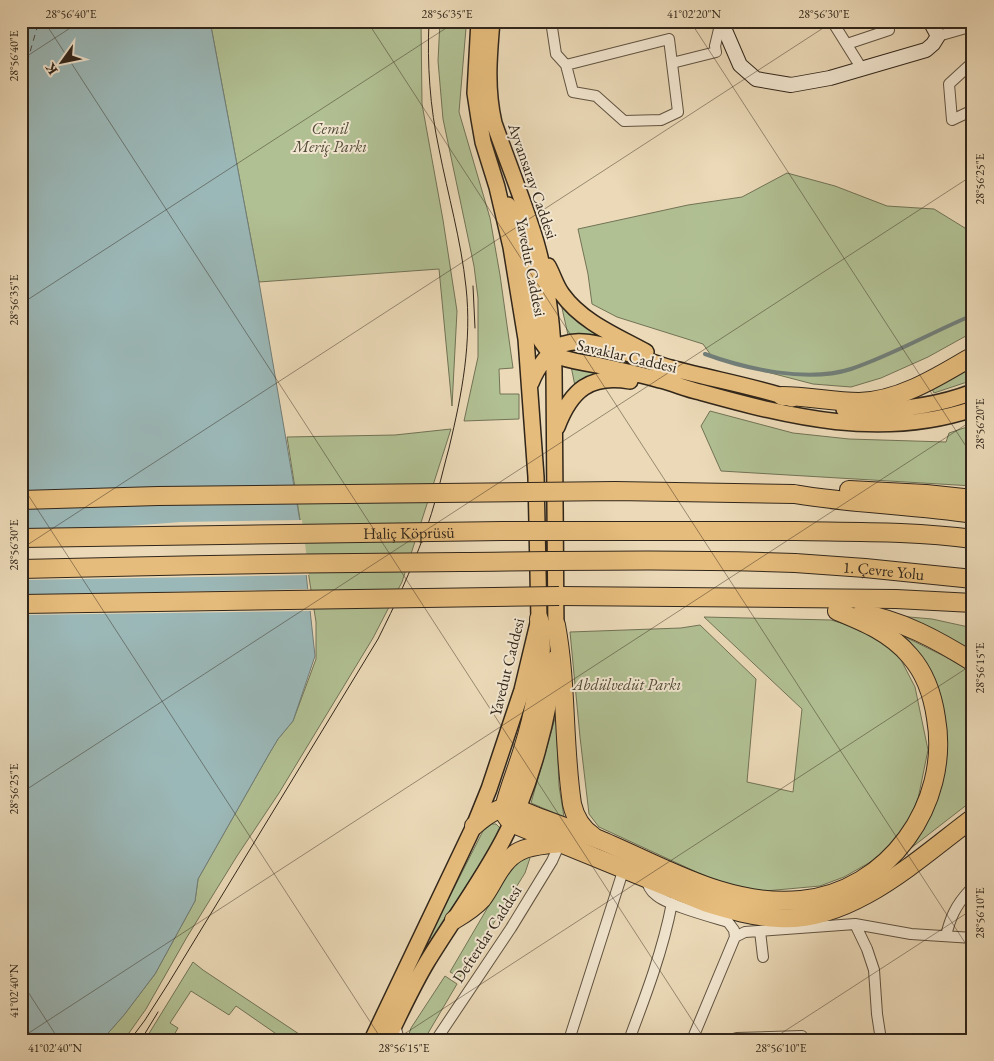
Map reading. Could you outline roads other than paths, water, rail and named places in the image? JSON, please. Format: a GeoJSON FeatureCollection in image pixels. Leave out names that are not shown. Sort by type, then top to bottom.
{"type":"FeatureCollection","features":[{"type":"Feature","properties":{"kind":"highway"},"geometry":{"type":"LineString","coordinates":[[782,396],[859,402],[875,400],[892,396],[929,381],[973,356]]}},
{"type":"Feature","properties":{"kind":"highway"},"geometry":{"type":"LineString","coordinates":[[21,500],[158,496],[614,491],[794,494],[839,490],[926,494],[973,493]]}},
{"type":"Feature","properties":{"kind":"highway"},"geometry":{"type":"LineString","coordinates":[[794,494],[822,499],[919,507],[973,514]]}},
{"type":"Feature","properties":{"kind":"highway"},"geometry":{"type":"LineString","coordinates":[[926,494],[973,500]]}},
{"type":"Feature","properties":{"kind":"highway","name":"Haliç Köprüsü"},"geometry":{"type":"LineString","coordinates":[[21,538],[503,531],[796,531],[880,532],[973,539]]}},
{"type":"Feature","properties":{"kind":"highway","name":"Haliç Köprüsü"},"geometry":{"type":"LineString","coordinates":[[21,568],[309,562],[579,560],[700,560],[795,564]]}},
{"type":"Feature","properties":{"kind":"highway","name":"1. Çevre Yolu"},"geometry":{"type":"LineString","coordinates":[[795,564],[874,569],[973,579]]}},
{"type":"Feature","properties":{"kind":"highway"},"geometry":{"type":"LineString","coordinates":[[21,604],[559,596],[896,599],[973,603]]}},
{"type":"Feature","properties":{"kind":"highway"},"geometry":{"type":"LineString","coordinates":[[780,598],[804,607],[871,615],[894,622],[945,646],[973,662]]}},
{"type":"Feature","properties":{"kind":"highway"},"geometry":{"type":"LineString","coordinates":[[556,625],[562,657],[566,745],[572,804],[575,815],[588,833],[702,885],[752,900],[779,902],[821,897],[842,890],[868,876],[886,862],[917,825],[934,781],[938,759],[939,732],[935,709],[920,671],[900,645],[866,622],[837,612]]}},
{"type":"Feature","properties":{"kind":"highway"},"geometry":{"type":"LineString","coordinates":[[511,813],[539,680],[541,658],[538,619]]}},
{"type":"Feature","properties":{"kind":"highway"},"geometry":{"type":"LineString","coordinates":[[511,813],[560,843],[698,900],[737,912],[780,918],[812,916],[856,901],[877,888],[973,818]]}},
{"type":"Feature","properties":{"kind":"highway"},"geometry":{"type":"LineString","coordinates":[[474,826],[491,814],[511,813],[600,840]]}},
{"type":"Feature","properties":{"kind":"highway"},"geometry":{"type":"LineString","coordinates":[[454,920],[481,900],[498,872],[513,855],[522,850],[560,843]]}},
{"type":"Feature","properties":{"kind":"main road","name":"Ayvansaray Caddesi"},"geometry":{"type":"LineString","coordinates":[[479,21],[475,93],[483,142],[497,187]]}},
{"type":"Feature","properties":{"kind":"main road","name":"Ayvansaray Caddesi"},"geometry":{"type":"LineString","coordinates":[[492,21],[488,72],[490,108],[537,244],[546,287],[554,352]]}},
{"type":"Feature","properties":{"kind":"main road"},"geometry":{"type":"LineString","coordinates":[[497,187],[511,210],[523,242],[541,341],[546,348],[554,352]]}},
{"type":"Feature","properties":{"kind":"main road","name":"Yavedut Caddesi"},"geometry":{"type":"LineString","coordinates":[[372,1040],[474,826],[522,690],[538,619],[536,478],[526,339],[514,265],[497,187]]}},
{"type":"Feature","properties":{"kind":"main road"},"geometry":{"type":"LineString","coordinates":[[537,244],[561,292],[575,310],[646,352],[668,368]]}},
{"type":"Feature","properties":{"kind":"main road","name":"Savaklar Caddesi"},"geometry":{"type":"LineString","coordinates":[[973,392],[928,406],[888,410],[839,409],[668,368],[610,348],[582,342],[562,344],[554,352],[567,359],[661,380],[698,392],[801,417],[867,425],[889,425],[931,420],[973,408]]}},
{"type":"Feature","properties":{"kind":"main road"},"geometry":{"type":"LineString","coordinates":[[530,384],[537,369],[554,352]]}},
{"type":"Feature","properties":{"kind":"main road"},"geometry":{"type":"LineString","coordinates":[[387,1040],[418,979],[493,856],[535,758],[548,706],[553,681],[556,625],[554,352]]}},
{"type":"Feature","properties":{"kind":"main road"},"geometry":{"type":"LineString","coordinates":[[554,438],[562,415],[573,396],[581,388],[595,381],[618,380],[698,392]]}},
{"type":"Feature","properties":{"kind":"street"},"geometry":{"type":"LineString","coordinates":[[551,21],[556,54],[566,65],[573,92],[596,96],[624,121],[661,120],[678,112],[669,39],[566,65]]}},
{"type":"Feature","properties":{"kind":"street"},"geometry":{"type":"LineString","coordinates":[[672,63],[716,52],[715,46],[721,21]]}},
{"type":"Feature","properties":{"kind":"street"},"geometry":{"type":"LineString","coordinates":[[721,21],[740,65],[756,79],[791,85],[862,70],[926,50],[938,36],[973,26]]}},
{"type":"Feature","properties":{"kind":"street"},"geometry":{"type":"LineString","coordinates":[[832,21],[862,70]]}},
{"type":"Feature","properties":{"kind":"street"},"geometry":{"type":"LineString","coordinates":[[930,21],[938,36]]}},
{"type":"Feature","properties":{"kind":"street"},"geometry":{"type":"LineString","coordinates":[[847,44],[889,30]]}},
{"type":"Feature","properties":{"kind":"street"},"geometry":{"type":"LineString","coordinates":[[973,62],[948,84],[952,120],[973,110]]}},
{"type":"Feature","properties":{"kind":"street","name":"Defterdar Caddesi"},"geometry":{"type":"LineString","coordinates":[[436,1040],[515,921],[552,861],[560,843]]}},
{"type":"Feature","properties":{"kind":"street"},"geometry":{"type":"LineString","coordinates":[[569,1040],[624,868]]}},
{"type":"Feature","properties":{"kind":"street"},"geometry":{"type":"LineString","coordinates":[[646,878],[648,886],[656,895],[672,903],[728,922],[734,930],[735,937],[692,1040]]}},
{"type":"Feature","properties":{"kind":"street"},"geometry":{"type":"LineString","coordinates":[[946,936],[952,913],[958,902],[969,892]]}},
{"type":"Feature","properties":{"kind":"street"},"geometry":{"type":"LineString","coordinates":[[629,1040],[646,995],[668,925],[672,903]]}},
{"type":"Feature","properties":{"kind":"street"},"geometry":{"type":"LineString","coordinates":[[735,937],[745,932],[855,924],[911,934],[973,938]]}},
{"type":"Feature","properties":{"kind":"street"},"geometry":{"type":"LineString","coordinates":[[855,924],[867,948],[874,970],[877,1014],[882,1040]]}},
{"type":"Feature","properties":{"kind":"street"},"geometry":{"type":"LineString","coordinates":[[760,931],[763,957]]}},
{"type":"Feature","properties":{"kind":"street"},"geometry":{"type":"LineString","coordinates":[[394,1025],[399,1040]]}},
{"type":"Feature","properties":{"kind":"street"},"geometry":{"type":"LineString","coordinates":[[730,1040],[737,1038],[802,1036]]}},
{"type":"Feature","properties":{"kind":"water"},"geometry":{"type":"Polygon","coordinates":[[[21,21],[210,21],[259,282],[301,527],[315,656],[293,721],[278,739],[198,879],[195,901],[155,974],[124,1015],[102,1040],[21,1040],[21,21]]]}},
{"type":"Feature","properties":{"kind":"waterway"},"geometry":{"type":"LineString","coordinates":[[705,354],[739,365],[777,372],[816,375],[834,373],[851,369],[882,357],[973,315]]}},
{"type":"Feature","properties":{"kind":"tram line"},"geometry":{"type":"LineString","coordinates":[[130,1040],[168,984],[378,639],[414,562],[435,503],[462,388],[467,348],[468,307],[461,252],[433,117],[428,54],[429,21]]}},
{"type":"Feature","properties":{"kind":"tram line"},"geometry":{"type":"LineString","coordinates":[[473,286],[475,328]]}},
{"type":"Feature","properties":{"kind":"tram line"},"geometry":{"type":"LineString","coordinates":[[141,1040],[158,1012]]}},
{"type":"Feature","properties":{"kind":"park label","name":"Cemil Meriç Parkı"},"geometry":{"type":"Point","coordinates":[330,137]}},
{"type":"Feature","properties":{"kind":"park label","name":"Abdülvedüt Parkı"},"geometry":{"type":"Point","coordinates":[627,684]}}]}
